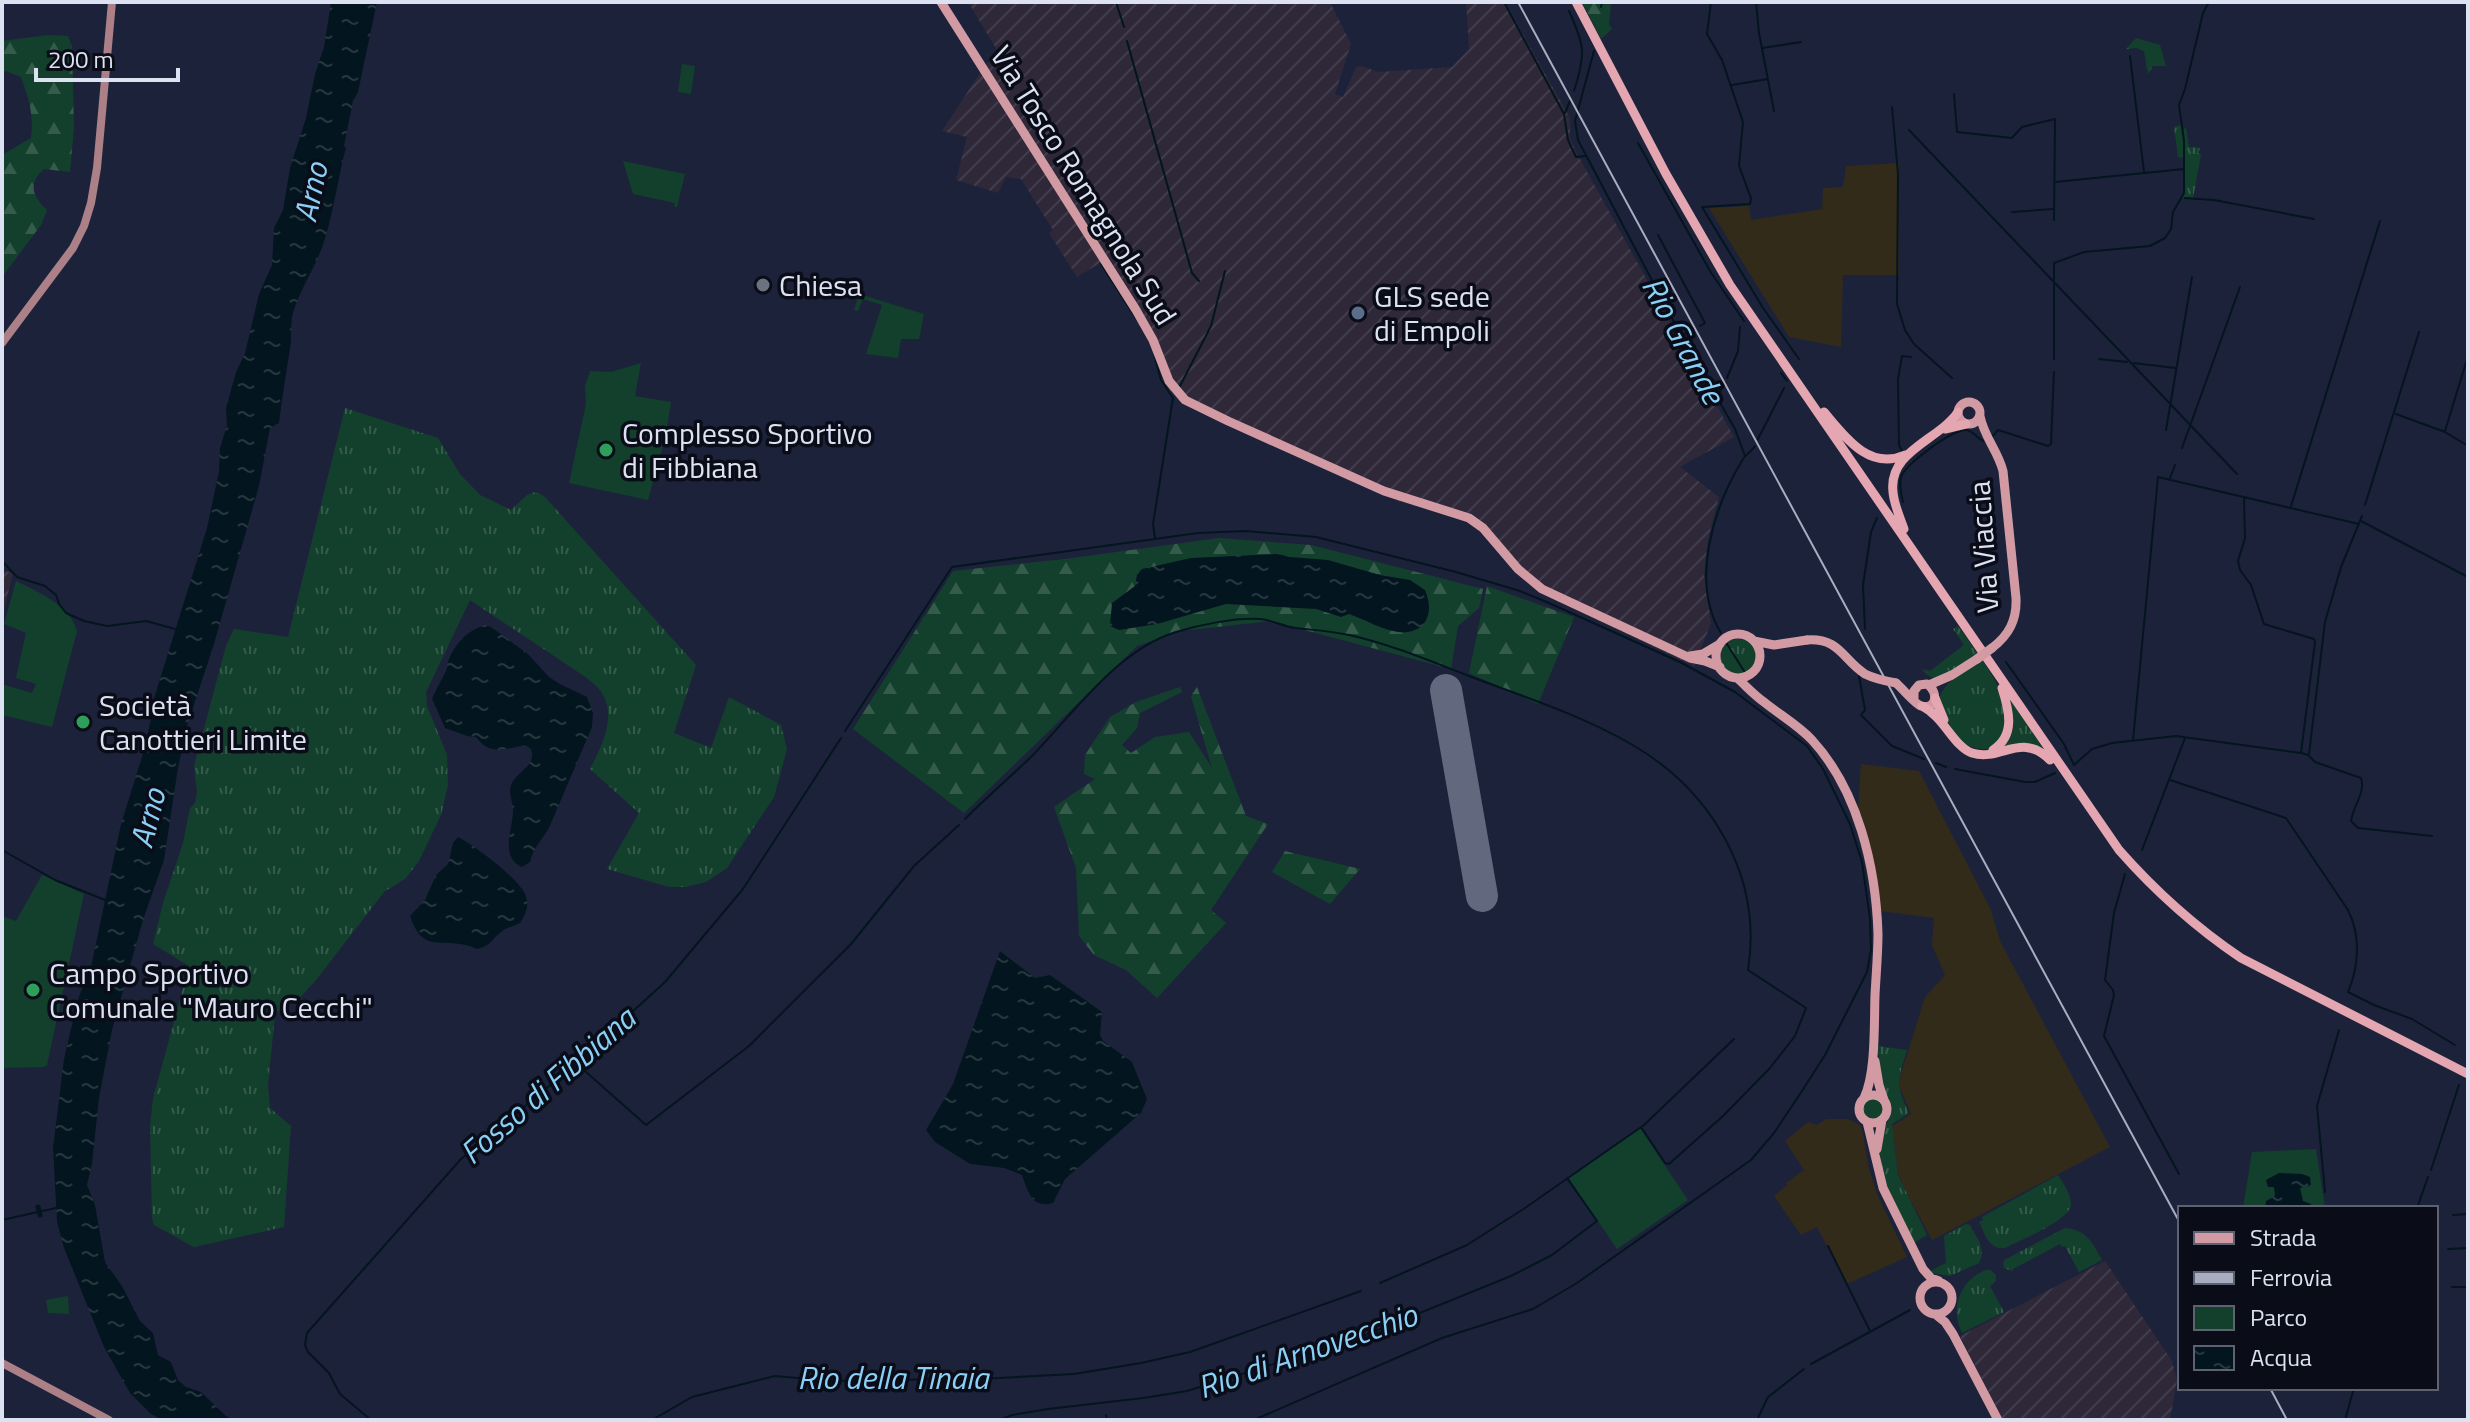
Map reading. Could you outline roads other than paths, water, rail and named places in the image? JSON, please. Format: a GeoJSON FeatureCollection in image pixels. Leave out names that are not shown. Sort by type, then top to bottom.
{"type":"FeatureCollection","features":[{"type":"Feature","properties":{"kind":"highway"},"geometry":{"type":"LineString","coordinates":[[1579,2],[1734,281],[2111,830],[2137,862],[2202,924],[2251,957],[2468,1074]]}},
{"type":"Feature","properties":{"kind":"highway"},"geometry":{"type":"LineString","coordinates":[[1579,2],[1666,174],[1724,275],[2069,780],[2128,861],[2174,908],[2207,935],[2265,972],[2446,1060],[2468,1067]]}},
{"type":"Feature","properties":{"kind":"highway"},"geometry":{"type":"LineString","coordinates":[[1824,412],[1856,447],[1872,457],[1891,460],[1908,454]]}},
{"type":"Feature","properties":{"kind":"highway"},"geometry":{"type":"LineString","coordinates":[[1904,529],[1892,482],[1898,465],[1942,430],[1958,412]]}},
{"type":"Feature","properties":{"kind":"highway"},"geometry":{"type":"LineString","coordinates":[[1942,430],[1967,424]]}},
{"type":"Feature","properties":{"kind":"highway"},"geometry":{"type":"LineString","coordinates":[[1991,752],[2004,742],[2009,729],[2000,679]]}},
{"type":"Feature","properties":{"kind":"highway"},"geometry":{"type":"LineString","coordinates":[[1935,697],[1949,730]]}},
{"type":"Feature","properties":{"kind":"highway"},"geometry":{"type":"LineString","coordinates":[[1918,703],[1937,715],[1962,747],[1969,751],[1979,754],[2021,747],[2035,749],[2069,780]]}},
{"type":"Feature","properties":{"kind":"main road"},"geometry":{"type":"LineString","coordinates":[[2,343],[65,260],[84,226],[97,168],[112,2]]}},
{"type":"Feature","properties":{"kind":"main road","name":"Via Tosco Romagnola Sud"},"geometry":{"type":"LineString","coordinates":[[941,2],[1136,310],[1153,340],[1169,381],[1185,400],[1373,486],[1469,518],[1483,528],[1518,569],[1542,589],[1685,656],[1720,667]]}},
{"type":"Feature","properties":{"kind":"main road"},"geometry":{"type":"LineString","coordinates":[[1967,424],[1975,423],[1980,416],[1979,407],[1971,402],[1963,404],[1958,412],[1959,419],[1987,439]]}},
{"type":"Feature","properties":{"kind":"main road","name":"Via Viaccia"},"geometry":{"type":"LineString","coordinates":[[1952,675],[1992,648],[2010,630],[2016,608],[2003,471],[1987,439],[1980,416]]}},
{"type":"Feature","properties":{"kind":"main road"},"geometry":{"type":"LineString","coordinates":[[1685,656],[1703,654],[1738,634],[1774,645],[1818,640],[1833,644],[1864,673],[1896,683],[1924,685],[1934,690],[1935,697]]}},
{"type":"Feature","properties":{"kind":"main road"},"geometry":{"type":"LineString","coordinates":[[1754,641],[1758,648],[1756,686],[1764,703]]}},
{"type":"Feature","properties":{"kind":"main road"},"geometry":{"type":"LineString","coordinates":[[1737,678],[1748,675],[1770,651],[1790,643]]}},
{"type":"Feature","properties":{"kind":"main road"},"geometry":{"type":"LineString","coordinates":[[1720,644],[1716,657],[1720,667],[1799,728],[1819,748],[1839,778],[1856,818],[1870,871],[1876,911],[1877,953],[1869,1084],[1859,1112],[1867,1122],[1883,1188],[1914,1254],[1928,1275],[1950,1290],[1952,1299],[1943,1313],[1926,1312],[1921,1305],[1920,1275],[1914,1254]]}},
{"type":"Feature","properties":{"kind":"main road"},"geometry":{"type":"LineString","coordinates":[[1896,683],[1918,703],[1929,705],[1952,675]]}},
{"type":"Feature","properties":{"kind":"main road"},"geometry":{"type":"LineString","coordinates":[[1918,703],[1914,691],[1952,675]]}},
{"type":"Feature","properties":{"kind":"main road"},"geometry":{"type":"LineString","coordinates":[[1873,1041],[1879,1085],[1887,1113],[1882,1120],[1876,1157]]}},
{"type":"Feature","properties":{"kind":"main road"},"geometry":{"type":"LineString","coordinates":[[1864,1098],[1876,1095],[1884,1100]]}},
{"type":"Feature","properties":{"kind":"main road"},"geometry":{"type":"LineString","coordinates":[[1867,1122],[1882,1120]]}},
{"type":"Feature","properties":{"kind":"main road"},"geometry":{"type":"LineString","coordinates":[[1921,1290],[1928,1283],[1939,1281]]}},
{"type":"Feature","properties":{"kind":"main road"},"geometry":{"type":"LineString","coordinates":[[1949,1307],[1963,1352]]}},
{"type":"Feature","properties":{"kind":"main road"},"geometry":{"type":"LineString","coordinates":[[1935,1314],[1945,1322],[1963,1352],[1998,1420]]}},
{"type":"Feature","properties":{"kind":"main road"},"geometry":{"type":"LineString","coordinates":[[2,1363],[109,1420]]}},
{"type":"Feature","properties":{"kind":"water","name":"Arno"},"geometry":{"type":"Polygon","coordinates":[[[331,2],[377,2],[358,92],[353,101],[328,228],[322,249],[293,313],[279,423],[270,428],[259,486],[187,726],[164,860],[143,920],[112,1030],[87,1185],[95,1205],[105,1262],[140,1321],[153,1333],[158,1355],[171,1362],[178,1380],[186,1387],[201,1392],[234,1420],[162,1420],[151,1414],[130,1393],[104,1347],[64,1248],[57,1222],[53,1148],[64,1059],[78,999],[91,967],[121,824],[146,744],[155,695],[207,528],[219,471],[220,448],[227,425],[226,408],[245,353],[259,294],[272,265],[274,228],[283,210],[290,168],[324,47],[331,2]]]}},
{"type":"Feature","properties":{"kind":"water"},"geometry":{"type":"Polygon","coordinates":[[[1278,554],[1328,560],[1410,580],[1425,590],[1429,607],[1426,621],[1415,630],[1398,632],[1349,614],[1341,617],[1316,609],[1226,604],[1157,624],[1119,630],[1110,626],[1112,603],[1135,586],[1142,569],[1191,558],[1278,554]]]}},
{"type":"Feature","properties":{"kind":"water"},"geometry":{"type":"Polygon","coordinates":[[[485,625],[528,654],[549,677],[587,697],[593,713],[592,727],[549,828],[535,848],[530,862],[522,867],[511,857],[509,850],[513,810],[510,788],[529,765],[531,749],[525,745],[492,749],[476,737],[445,728],[432,699],[455,647],[473,630],[485,625]]]}},
{"type":"Feature","properties":{"kind":"water"},"geometry":{"type":"Polygon","coordinates":[[[458,837],[505,871],[521,887],[527,901],[526,913],[520,923],[477,949],[429,941],[422,937],[410,916],[425,900],[436,875],[448,864],[453,843],[458,837]]]}},
{"type":"Feature","properties":{"kind":"water"},"geometry":{"type":"Polygon","coordinates":[[[1000,951],[1035,978],[1050,975],[1102,1012],[1100,1035],[1103,1041],[1132,1062],[1147,1099],[1141,1113],[1065,1179],[1053,1203],[1040,1204],[1032,1198],[1022,1175],[1004,1168],[970,1164],[935,1142],[926,1130],[953,1084],[1000,951]]]}},
{"type":"Feature","properties":{"kind":"water"},"geometry":{"type":"Polygon","coordinates":[[[2279,1173],[2310,1177],[2311,1185],[2300,1188],[2303,1201],[2312,1206],[2265,1206],[2266,1201],[2275,1196],[2274,1187],[2268,1187],[2266,1180],[2279,1173]]]}},
{"type":"Feature","properties":{"kind":"waterway"},"geometry":{"type":"LineString","coordinates":[[2,3],[6,2]]}},
{"type":"Feature","properties":{"kind":"waterway"},"geometry":{"type":"LineString","coordinates":[[1116,2],[1124,27]]}},
{"type":"Feature","properties":{"kind":"waterway"},"geometry":{"type":"LineString","coordinates":[[1504,2],[1564,114],[1568,140],[1576,157],[1585,156]]}},
{"type":"Feature","properties":{"kind":"waterway","name":"Rio Grande"},"geometry":{"type":"LineString","coordinates":[[1601,7],[1602,2]]}},
{"type":"Feature","properties":{"kind":"waterway"},"geometry":{"type":"LineString","coordinates":[[1711,2],[1707,34],[1722,60],[1743,122],[1739,166],[1751,198],[1750,204],[1702,207],[1763,308],[1799,359]]}},
{"type":"Feature","properties":{"kind":"waterway"},"geometry":{"type":"LineString","coordinates":[[1756,2],[1774,111]]}},
{"type":"Feature","properties":{"kind":"waterway"},"geometry":{"type":"LineString","coordinates":[[2054,359],[2054,263],[2084,252],[2150,246],[2165,238],[2171,229],[2173,212],[2184,193],[2184,141],[2179,105],[2203,13],[2209,2]]}},
{"type":"Feature","properties":{"kind":"waterway"},"geometry":{"type":"LineString","coordinates":[[1569,11],[1582,50],[1581,68],[1574,91]]}},
{"type":"Feature","properties":{"kind":"waterway"},"geometry":{"type":"LineString","coordinates":[[1127,41],[1192,273],[1199,281]]}},
{"type":"Feature","properties":{"kind":"waterway"},"geometry":{"type":"LineString","coordinates":[[1763,48],[1801,42]]}},
{"type":"Feature","properties":{"kind":"waterway","name":"Rio Grande"},"geometry":{"type":"LineString","coordinates":[[1594,51],[1575,121],[1578,140],[1674,322],[1735,429],[1745,456]]}},
{"type":"Feature","properties":{"kind":"waterway"},"geometry":{"type":"LineString","coordinates":[[2130,56],[2144,172]]}},
{"type":"Feature","properties":{"kind":"waterway"},"geometry":{"type":"LineString","coordinates":[[1732,85],[1768,79]]}},
{"type":"Feature","properties":{"kind":"waterway"},"geometry":{"type":"LineString","coordinates":[[1954,94],[1957,132],[2012,138],[2022,127],[2055,119],[2054,220]]}},
{"type":"Feature","properties":{"kind":"waterway"},"geometry":{"type":"LineString","coordinates":[[1565,113],[1570,101]]}},
{"type":"Feature","properties":{"kind":"waterway"},"geometry":{"type":"LineString","coordinates":[[1892,107],[1898,174],[1897,304],[1905,330],[1914,344],[1952,378]]}},
{"type":"Feature","properties":{"kind":"waterway"},"geometry":{"type":"LineString","coordinates":[[1909,130],[2237,474]]}},
{"type":"Feature","properties":{"kind":"waterway"},"geometry":{"type":"LineString","coordinates":[[1638,143],[1710,271],[1744,321]]}},
{"type":"Feature","properties":{"kind":"waterway"},"geometry":{"type":"LineString","coordinates":[[2055,182],[2184,169]]}},
{"type":"Feature","properties":{"kind":"waterway"},"geometry":{"type":"LineString","coordinates":[[2185,198],[2214,200],[2314,219]]}},
{"type":"Feature","properties":{"kind":"waterway"},"geometry":{"type":"LineString","coordinates":[[2012,212],[2053,209]]}},
{"type":"Feature","properties":{"kind":"waterway"},"geometry":{"type":"LineString","coordinates":[[2291,506],[2380,221]]}},
{"type":"Feature","properties":{"kind":"waterway"},"geometry":{"type":"LineString","coordinates":[[1658,235],[1705,323],[1700,326]]}},
{"type":"Feature","properties":{"kind":"waterway"},"geometry":{"type":"LineString","coordinates":[[1101,264],[1137,320]]}},
{"type":"Feature","properties":{"kind":"waterway"},"geometry":{"type":"LineString","coordinates":[[1179,388],[1211,326],[1225,271]]}},
{"type":"Feature","properties":{"kind":"waterway"},"geometry":{"type":"LineString","coordinates":[[2166,430],[2192,277]]}},
{"type":"Feature","properties":{"kind":"waterway"},"geometry":{"type":"LineString","coordinates":[[2182,448],[2240,287]]}},
{"type":"Feature","properties":{"kind":"waterway"},"geometry":{"type":"LineString","coordinates":[[1727,378],[1738,351],[1740,327]]}},
{"type":"Feature","properties":{"kind":"waterway"},"geometry":{"type":"LineString","coordinates":[[1682,336],[1694,329]]}},
{"type":"Feature","properties":{"kind":"waterway"},"geometry":{"type":"LineString","coordinates":[[2365,505],[2419,332]]}},
{"type":"Feature","properties":{"kind":"waterway"},"geometry":{"type":"LineString","coordinates":[[1154,354],[1161,380],[1173,398],[1153,524],[1155,538]]}},
{"type":"Feature","properties":{"kind":"waterway"},"geometry":{"type":"LineString","coordinates":[[1902,451],[1899,445],[1898,379],[1902,356],[1911,357]]}},
{"type":"Feature","properties":{"kind":"waterway"},"geometry":{"type":"LineString","coordinates":[[2445,431],[2468,356]]}},
{"type":"Feature","properties":{"kind":"waterway"},"geometry":{"type":"LineString","coordinates":[[2099,359],[2127,362]]}},
{"type":"Feature","properties":{"kind":"waterway"},"geometry":{"type":"LineString","coordinates":[[2134,363],[2175,368]]}},
{"type":"Feature","properties":{"kind":"waterway"},"geometry":{"type":"LineString","coordinates":[[1992,437],[1998,430],[2048,446],[2051,444],[2054,372]]}},
{"type":"Feature","properties":{"kind":"waterway"},"geometry":{"type":"LineString","coordinates":[[1781,373],[1787,381]]}},
{"type":"Feature","properties":{"kind":"waterway"},"geometry":{"type":"LineString","coordinates":[[1717,396],[1724,385]]}},
{"type":"Feature","properties":{"kind":"waterway"},"geometry":{"type":"LineString","coordinates":[[1758,439],[1784,388]]}},
{"type":"Feature","properties":{"kind":"waterway"},"geometry":{"type":"LineString","coordinates":[[2396,414],[2445,432],[2468,446]]}},
{"type":"Feature","properties":{"kind":"waterway"},"geometry":{"type":"LineString","coordinates":[[1903,502],[1900,486],[1904,471],[1931,448],[1967,430],[1983,441]]}},
{"type":"Feature","properties":{"kind":"waterway","name":"Rio Grande"},"geometry":{"type":"LineString","coordinates":[[1721,633],[1707,591],[1709,545],[1732,478],[1744,457],[1755,446]]}},
{"type":"Feature","properties":{"kind":"waterway"},"geometry":{"type":"LineString","coordinates":[[2170,478],[2175,465]]}},
{"type":"Feature","properties":{"kind":"waterway"},"geometry":{"type":"LineString","coordinates":[[2133,740],[2158,477],[2359,524]]}},
{"type":"Feature","properties":{"kind":"waterway"},"geometry":{"type":"LineString","coordinates":[[2244,497],[2245,538],[2238,561],[2240,570],[2251,585],[2264,624],[2314,639],[2315,642],[2301,753]]}},
{"type":"Feature","properties":{"kind":"waterway"},"geometry":{"type":"LineString","coordinates":[[2309,754],[2325,622],[2341,567],[2362,516]]}},
{"type":"Feature","properties":{"kind":"waterway"},"geometry":{"type":"LineString","coordinates":[[1865,629],[1863,585],[1871,532],[1877,518]]}},
{"type":"Feature","properties":{"kind":"waterway"},"geometry":{"type":"LineString","coordinates":[[2361,521],[2468,577]]}},
{"type":"Feature","properties":{"kind":"waterway"},"geometry":{"type":"LineString","coordinates":[[845,731],[952,567],[1198,533],[1245,531],[1316,537],[1520,591],[1680,662],[1735,692],[1807,746],[1823,769],[1850,824],[1862,862],[1870,918],[1871,950],[1867,972],[1825,1055],[1774,1133],[1751,1160],[1577,1283],[1533,1309],[1442,1338],[1254,1420]]}},
{"type":"Feature","properties":{"kind":"waterway"},"geometry":{"type":"LineString","coordinates":[[2,561],[17,577],[45,586],[56,595],[66,613],[84,621],[107,626],[146,621],[175,629]]}},
{"type":"Feature","properties":{"kind":"waterway"},"geometry":{"type":"LineString","coordinates":[[965,819],[1031,757],[1097,685],[1134,653],[1176,632],[1229,620],[1264,620],[1364,639],[1425,659],[1591,724],[1660,763],[1707,811],[1739,869],[1751,935],[1748,970],[1806,1008],[1795,1036],[1770,1068],[1723,1116],[1669,1164],[1665,1163],[1641,1127]]}},
{"type":"Feature","properties":{"kind":"waterway","name":"Rio Grande"},"geometry":{"type":"LineString","coordinates":[[1727,644],[1744,671]]}},
{"type":"Feature","properties":{"kind":"waterway"},"geometry":{"type":"LineString","coordinates":[[2006,662],[2064,744],[2074,765],[2092,749],[2112,743],[2176,736],[2301,753],[2315,762],[2361,778],[2362,789],[2351,821],[2358,828],[2432,836]]}},
{"type":"Feature","properties":{"kind":"waterway"},"geometry":{"type":"LineString","coordinates":[[1859,676],[1865,710],[1861,715],[1892,746],[1924,759]]}},
{"type":"Feature","properties":{"kind":"waterway","name":"Fosso di Fibbiana"},"geometry":{"type":"LineString","coordinates":[[371,1420],[340,1394],[329,1373],[308,1352],[305,1345],[307,1333],[461,1159],[565,1073],[665,982],[743,889],[841,738]]}},
{"type":"Feature","properties":{"kind":"waterway"},"geometry":{"type":"LineString","coordinates":[[2142,850],[2185,738]]}},
{"type":"Feature","properties":{"kind":"waterway"},"geometry":{"type":"LineString","coordinates":[[1936,763],[1946,767]]}},
{"type":"Feature","properties":{"kind":"waterway"},"geometry":{"type":"LineString","coordinates":[[1955,769],[2025,782],[2035,782],[2055,773]]}},
{"type":"Feature","properties":{"kind":"waterway"},"geometry":{"type":"LineString","coordinates":[[2170,780],[2286,818],[2352,920],[2357,951],[2348,992],[2412,1019],[2455,1045]]}},
{"type":"Feature","properties":{"kind":"waterway"},"geometry":{"type":"LineString","coordinates":[[577,1064],[646,1125],[749,1046],[851,944],[914,866],[959,825]]}},
{"type":"Feature","properties":{"kind":"waterway"},"geometry":{"type":"LineString","coordinates":[[2,850],[55,880],[105,900]]}},
{"type":"Feature","properties":{"kind":"waterway"},"geometry":{"type":"LineString","coordinates":[[2125,874],[2114,913],[2105,980],[2114,995],[2104,1036],[2179,1174]]}},
{"type":"Feature","properties":{"kind":"waterway"},"geometry":{"type":"LineString","coordinates":[[2325,1192],[2317,1106],[2339,1030]]}},
{"type":"Feature","properties":{"kind":"waterway"},"geometry":{"type":"LineString","coordinates":[[1380,1283],[1467,1245],[1525,1208],[1644,1125],[1734,1039]]}},
{"type":"Feature","properties":{"kind":"waterway"},"geometry":{"type":"LineString","coordinates":[[2431,1170],[2459,1085]]}},
{"type":"Feature","properties":{"kind":"waterway"},"geometry":{"type":"LineString","coordinates":[[2418,1206],[2428,1177]]}},
{"type":"Feature","properties":{"kind":"waterway","name":"Rio di Arnovecchio"},"geometry":{"type":"LineString","coordinates":[[999,1420],[1048,1409],[1187,1391],[1363,1336],[1511,1276],[1552,1255],[1597,1221],[1567,1178]]}},
{"type":"Feature","properties":{"kind":"waterway"},"geometry":{"type":"LineString","coordinates":[[38,1207],[40,1215]]}},
{"type":"Feature","properties":{"kind":"waterway"},"geometry":{"type":"LineString","coordinates":[[2,1220],[56,1208]]}},
{"type":"Feature","properties":{"kind":"waterway"},"geometry":{"type":"LineString","coordinates":[[2453,1215],[2468,1214]]}},
{"type":"Feature","properties":{"kind":"waterway"},"geometry":{"type":"LineString","coordinates":[[1828,1246],[1870,1331]]}},
{"type":"Feature","properties":{"kind":"waterway"},"geometry":{"type":"LineString","coordinates":[[2448,1249],[2468,1248]]}},
{"type":"Feature","properties":{"kind":"waterway"},"geometry":{"type":"LineString","coordinates":[[2452,1287],[2468,1287]]}},
{"type":"Feature","properties":{"kind":"waterway","name":"Rio della Tinaia"},"geometry":{"type":"LineString","coordinates":[[652,1420],[692,1397],[775,1376],[832,1381],[999,1378],[1074,1374],[1141,1363],[1190,1352],[1361,1291]]}},
{"type":"Feature","properties":{"kind":"waterway"},"geometry":{"type":"LineString","coordinates":[[1811,1364],[1910,1310]]}},
{"type":"Feature","properties":{"kind":"waterway"},"geometry":{"type":"LineString","coordinates":[[1757,1420],[1768,1397],[1804,1369]]}},
{"type":"Feature","properties":{"kind":"waterway"},"geometry":{"type":"LineString","coordinates":[[2345,1420],[2353,1390]]}},
{"type":"Feature","properties":{"kind":"waterway"},"geometry":{"type":"LineString","coordinates":[[1106,1415],[1107,1420]]}},
{"type":"Feature","properties":{"kind":"railway"},"geometry":{"type":"LineString","coordinates":[[1518,2],[2178,1219]]}},
{"type":"Feature","properties":{"kind":"railway"},"geometry":{"type":"LineString","coordinates":[[2271,1390],[2287,1420]]}},
{"type":"Feature","properties":{"kind":"place","name":"Chiesa"},"geometry":{"type":"Point","coordinates":[763,285]}},
{"type":"Feature","properties":{"kind":"place","name":"GLS sede di Empoli"},"geometry":{"type":"Point","coordinates":[1358,313]}},
{"type":"Feature","properties":{"kind":"place","name":"Complesso Sportivo di Fibbiana"},"geometry":{"type":"Point","coordinates":[606,450]}},
{"type":"Feature","properties":{"kind":"place","name":"Società Canottieri Limite"},"geometry":{"type":"Point","coordinates":[83,722]}},
{"type":"Feature","properties":{"kind":"place","name":"Campo Sportivo Comunale \"Mauro Cecchi\""},"geometry":{"type":"Point","coordinates":[33,990]}}]}
